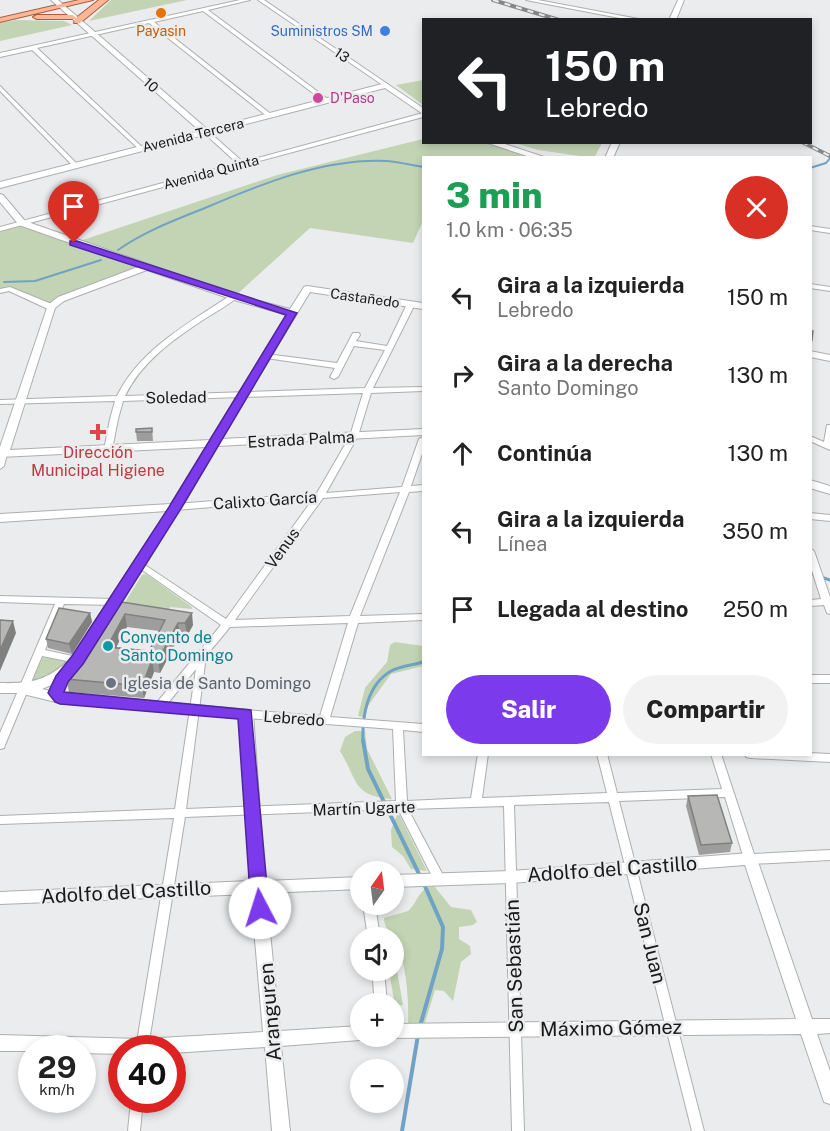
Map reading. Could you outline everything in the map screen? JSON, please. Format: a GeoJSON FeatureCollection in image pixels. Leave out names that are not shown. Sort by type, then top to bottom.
{"type":"FeatureCollection","features":[{"type":"Feature","properties":{"kind":"main road"},"geometry":{"type":"LineString","coordinates":[[0,20],[89,0]]}},
{"type":"Feature","properties":{"kind":"main road"},"geometry":{"type":"LineString","coordinates":[[16,16],[75,19],[104,0]]}},
{"type":"Feature","properties":{"kind":"street","name":"10"},"geometry":{"type":"LineString","coordinates":[[54,0],[242,164]]}},
{"type":"Feature","properties":{"kind":"street"},"geometry":{"type":"LineString","coordinates":[[0,55],[248,0]]}},
{"type":"Feature","properties":{"kind":"street","name":"13"},"geometry":{"type":"LineString","coordinates":[[261,0],[422,112]]}},
{"type":"Feature","properties":{"kind":"street"},"geometry":{"type":"LineString","coordinates":[[529,0],[631,18]]}},
{"type":"Feature","properties":{"kind":"street"},"geometry":{"type":"LineString","coordinates":[[673,18],[681,0]]}},
{"type":"Feature","properties":{"kind":"street"},"geometry":{"type":"LineString","coordinates":[[204,10],[327,101]]}},
{"type":"Feature","properties":{"kind":"street"},"geometry":{"type":"LineString","coordinates":[[151,22],[270,116]]}},
{"type":"Feature","properties":{"kind":"street"},"geometry":{"type":"LineString","coordinates":[[33,48],[141,149]]}},
{"type":"Feature","properties":{"kind":"street","name":"Avenida Tercera"},"geometry":{"type":"LineString","coordinates":[[0,185],[386,85]]}},
{"type":"Feature","properties":{"kind":"street"},"geometry":{"type":"LineString","coordinates":[[0,88],[76,165]]}},
{"type":"Feature","properties":{"kind":"street","name":"Avenida Quinta"},"geometry":{"type":"LineString","coordinates":[[0,229],[422,113]]}},
{"type":"Feature","properties":{"kind":"street"},"geometry":{"type":"LineString","coordinates":[[496,144],[536,156]]}},
{"type":"Feature","properties":{"kind":"street"},"geometry":{"type":"LineString","coordinates":[[0,197],[22,223],[234,297],[292,313],[139,565],[56,689],[60,698]]}},
{"type":"Feature","properties":{"kind":"street"},"geometry":{"type":"LineString","coordinates":[[812,228],[830,231]]}},
{"type":"Feature","properties":{"kind":"street"},"geometry":{"type":"LineString","coordinates":[[0,466],[51,307],[61,299],[146,267]]}},
{"type":"Feature","properties":{"kind":"street"},"geometry":{"type":"LineString","coordinates":[[812,286],[830,290]]}},
{"type":"Feature","properties":{"kind":"street"},"geometry":{"type":"LineString","coordinates":[[0,291],[10,289],[51,307]]}},
{"type":"Feature","properties":{"kind":"street","name":"Castañedo"},"geometry":{"type":"LineString","coordinates":[[292,313],[307,289],[422,306]]}},
{"type":"Feature","properties":{"kind":"street"},"geometry":{"type":"LineString","coordinates":[[108,450],[119,399],[142,363],[155,351],[234,297]]}},
{"type":"Feature","properties":{"kind":"street","name":"Venus"},"geometry":{"type":"LineString","coordinates":[[159,706],[227,624],[320,496],[354,436],[368,391],[387,348],[411,304]]}},
{"type":"Feature","properties":{"kind":"street"},"geometry":{"type":"LineString","coordinates":[[334,377],[354,339],[387,348]]}},
{"type":"Feature","properties":{"kind":"street"},"geometry":{"type":"LineString","coordinates":[[812,354],[830,358]]}},
{"type":"Feature","properties":{"kind":"street"},"geometry":{"type":"LineString","coordinates":[[266,356],[340,366]]}},
{"type":"Feature","properties":{"kind":"street","name":"Soledad"},"geometry":{"type":"LineString","coordinates":[[0,402],[422,389]]}},
{"type":"Feature","properties":{"kind":"street"},"geometry":{"type":"LineString","coordinates":[[812,442],[828,447],[830,427]]}},
{"type":"Feature","properties":{"kind":"street","name":"Estrada Palma"},"geometry":{"type":"LineString","coordinates":[[2,454],[422,432]]}},
{"type":"Feature","properties":{"kind":"street"},"geometry":{"type":"LineString","coordinates":[[324,720],[354,619],[406,489],[422,442]]}},
{"type":"Feature","properties":{"kind":"street"},"geometry":{"type":"LineString","coordinates":[[812,485],[830,490]]}},
{"type":"Feature","properties":{"kind":"street","name":"Calixto García"},"geometry":{"type":"LineString","coordinates":[[0,518],[422,488]]}},
{"type":"Feature","properties":{"kind":"street"},"geometry":{"type":"LineString","coordinates":[[812,516],[830,518]]}},
{"type":"Feature","properties":{"kind":"street"},"geometry":{"type":"LineString","coordinates":[[812,557],[829,606],[812,603]]}},
{"type":"Feature","properties":{"kind":"street"},"geometry":{"type":"LineString","coordinates":[[139,565],[227,624],[422,617]]}},
{"type":"Feature","properties":{"kind":"street"},"geometry":{"type":"LineString","coordinates":[[0,599],[115,602]]}},
{"type":"Feature","properties":{"kind":"street"},"geometry":{"type":"LineString","coordinates":[[0,745],[61,600]]}},
{"type":"Feature","properties":{"kind":"street"},"geometry":{"type":"LineString","coordinates":[[38,652],[77,660]]}},
{"type":"Feature","properties":{"kind":"street"},"geometry":{"type":"LineString","coordinates":[[144,1035],[180,815],[202,654]]}},
{"type":"Feature","properties":{"kind":"street"},"geometry":{"type":"LineString","coordinates":[[0,688],[22,689],[47,684],[67,671]]}},
{"type":"Feature","properties":{"kind":"street"},"geometry":{"type":"LineString","coordinates":[[812,679],[830,679]]}},
{"type":"Feature","properties":{"kind":"street","name":"Lebredo"},"geometry":{"type":"LineString","coordinates":[[22,689],[60,698],[422,728]]}},
{"type":"Feature","properties":{"kind":"street","name":"Aranguren"},"geometry":{"type":"LineString","coordinates":[[246,714],[258,886],[281,1131]]}},
{"type":"Feature","properties":{"kind":"street"},"geometry":{"type":"LineString","coordinates":[[398,727],[393,807],[436,879]]}},
{"type":"Feature","properties":{"kind":"street"},"geometry":{"type":"LineString","coordinates":[[476,803],[483,756]]}},
{"type":"Feature","properties":{"kind":"street","name":"San Juan"},"geometry":{"type":"LineString","coordinates":[[602,756],[698,1131]]}},
{"type":"Feature","properties":{"kind":"street"},"geometry":{"type":"LineString","coordinates":[[717,756],[830,1096]]}},
{"type":"Feature","properties":{"kind":"street"},"geometry":{"type":"LineString","coordinates":[[790,756],[830,758]]}},
{"type":"Feature","properties":{"kind":"street","name":"Martín Ugarte"},"geometry":{"type":"LineString","coordinates":[[0,820],[728,793]]}},
{"type":"Feature","properties":{"kind":"street","name":"San Sebastián"},"geometry":{"type":"LineString","coordinates":[[509,802],[518,1131]]}},
{"type":"Feature","properties":{"kind":"street","name":"Adolfo del Castillo"},"geometry":{"type":"LineString","coordinates":[[404,880],[511,877],[830,855]]}},
{"type":"Feature","properties":{"kind":"street","name":"Adolfo del Castillo"},"geometry":{"type":"LineString","coordinates":[[0,898],[350,883]]}},
{"type":"Feature","properties":{"kind":"street","name":"Máximo Gómez"},"geometry":{"type":"LineString","coordinates":[[404,1031],[830,1026]]}},
{"type":"Feature","properties":{"kind":"street"},"geometry":{"type":"LineString","coordinates":[[186,1045],[350,1034]]}},
{"type":"Feature","properties":{"kind":"street"},"geometry":{"type":"LineString","coordinates":[[0,1043],[108,1047]]}},
{"type":"Feature","properties":{"kind":"street"},"geometry":{"type":"LineString","coordinates":[[134,1131],[136,1113]]}},
{"type":"Feature","properties":{"kind":"green space"},"geometry":{"type":"Polygon","coordinates":[[[111,0],[187,0],[89,21],[111,0]]]}},
{"type":"Feature","properties":{"kind":"green space"},"geometry":{"type":"Polygon","coordinates":[[[16,20],[64,21],[72,25],[0,41],[0,23],[16,20]]]}},
{"type":"Feature","properties":{"kind":"green space"},"geometry":{"type":"Polygon","coordinates":[[[422,80],[422,104],[396,85],[422,80]]]}},
{"type":"Feature","properties":{"kind":"green space"},"geometry":{"type":"Polygon","coordinates":[[[422,139],[422,144],[493,144],[539,156],[422,156],[422,223],[413,243],[310,228],[234,297],[146,267],[51,307],[10,289],[0,291],[0,232],[22,226],[74,243],[277,175],[422,139]]]}},
{"type":"Feature","properties":{"kind":"green space"},"geometry":{"type":"Polygon","coordinates":[[[518,144],[601,144],[595,156],[538,150],[518,144]]]}},
{"type":"Feature","properties":{"kind":"green space"},"geometry":{"type":"Polygon","coordinates":[[[146,574],[192,609],[170,607],[167,614],[122,607],[142,575],[146,574]]]}},
{"type":"Feature","properties":{"kind":"green space"},"geometry":{"type":"Polygon","coordinates":[[[395,642],[422,646],[422,666],[391,674],[365,710],[363,717],[358,716],[365,688],[387,662],[390,645],[395,642]]]}},
{"type":"Feature","properties":{"kind":"green space"},"geometry":{"type":"Polygon","coordinates":[[[43,657],[70,662],[59,673],[31,682],[43,657]]]}},
{"type":"Feature","properties":{"kind":"green space"},"geometry":{"type":"Polygon","coordinates":[[[355,731],[365,731],[367,749],[392,799],[370,794],[358,785],[354,778],[340,751],[345,737],[355,731]]]}},
{"type":"Feature","properties":{"kind":"green space"},"geometry":{"type":"Polygon","coordinates":[[[398,812],[427,871],[411,869],[403,856],[392,847],[391,830],[398,812]]]}},
{"type":"Feature","properties":{"kind":"green space"},"geometry":{"type":"Polygon","coordinates":[[[434,886],[451,907],[471,910],[477,922],[473,925],[459,927],[459,939],[470,946],[471,954],[461,962],[453,1001],[444,991],[435,990],[424,1026],[408,1027],[404,927],[386,927],[384,918],[404,915],[422,892],[434,886]]]}},
{"type":"Feature","properties":{"kind":"green space"},"geometry":{"type":"Polygon","coordinates":[[[391,981],[399,981],[401,993],[393,993],[391,981]]]}},
{"type":"Feature","properties":{"kind":"building"},"geometry":{"type":"Polygon","coordinates":[[[152,428],[152,432],[136,432],[136,429],[152,428]]]}},
{"type":"Feature","properties":{"kind":"building"},"geometry":{"type":"Polygon","coordinates":[[[115,601],[192,613],[185,623],[178,623],[158,660],[152,660],[142,686],[66,679],[76,656],[83,654],[115,601]],[[125,614],[107,647],[149,651],[165,620],[125,614]]]}},
{"type":"Feature","properties":{"kind":"building"},"geometry":{"type":"Polygon","coordinates":[[[59,608],[90,613],[69,644],[46,639],[59,608]]]}},
{"type":"Feature","properties":{"kind":"building"},"geometry":{"type":"Polygon","coordinates":[[[0,620],[13,621],[0,650],[0,620]]]}},
{"type":"Feature","properties":{"kind":"building"},"geometry":{"type":"Polygon","coordinates":[[[717,795],[732,843],[701,845],[688,796],[717,795]]]}},
{"type":"Feature","properties":{"kind":"waterway"},"geometry":{"type":"LineString","coordinates":[[812,167],[826,163],[830,158]]}},
{"type":"Feature","properties":{"kind":"waterway"},"geometry":{"type":"LineString","coordinates":[[118,250],[171,222],[293,174],[363,161],[387,161],[422,167]]}},
{"type":"Feature","properties":{"kind":"waterway"},"geometry":{"type":"LineString","coordinates":[[4,282],[35,281],[101,260]]}},
{"type":"Feature","properties":{"kind":"waterway"},"geometry":{"type":"LineString","coordinates":[[812,574],[830,580]]}},
{"type":"Feature","properties":{"kind":"waterway"},"geometry":{"type":"LineString","coordinates":[[363,740],[365,712],[376,684],[391,671],[422,662]]}},
{"type":"Feature","properties":{"kind":"waterway"},"geometry":{"type":"LineString","coordinates":[[363,740],[368,769],[421,878]]}},
{"type":"Feature","properties":{"kind":"waterway"},"geometry":{"type":"LineString","coordinates":[[420,1026],[442,949],[443,927],[424,884]]}},
{"type":"Feature","properties":{"kind":"waterway"},"geometry":{"type":"LineString","coordinates":[[402,1131],[418,1035]]}},
{"type":"Feature","properties":{"kind":"railway"},"geometry":{"type":"LineString","coordinates":[[493,0],[552,18]]}},
{"type":"Feature","properties":{"kind":"railway"},"geometry":{"type":"LineString","coordinates":[[806,144],[830,156]]}},
{"type":"Feature","properties":{"kind":"place","name":"Payasin"},"geometry":{"type":"Point","coordinates":[161,13]}},
{"type":"Feature","properties":{"kind":"place","name":"Suministros SM"},"geometry":{"type":"Point","coordinates":[385,31]}},
{"type":"Feature","properties":{"kind":"place","name":"D'Paso"},"geometry":{"type":"Point","coordinates":[318,98]}},
{"type":"Feature","properties":{"kind":"place","name":"Dirección Municipal Higiene"},"geometry":{"type":"Point","coordinates":[98,432]}},
{"type":"Feature","properties":{"kind":"place","name":"Convento de Santo Domingo"},"geometry":{"type":"Point","coordinates":[108,646]}},
{"type":"Feature","properties":{"kind":"place","name":"Iglesia de Santo Domingo"},"geometry":{"type":"Point","coordinates":[111,683]}},
{"type":"Feature","properties":{"kind":"route"},"geometry":{"type":"LineString","coordinates":[[74,243],[234,297],[292,313],[139,565],[56,689],[60,698],[246,714],[260,908]]}}]}
